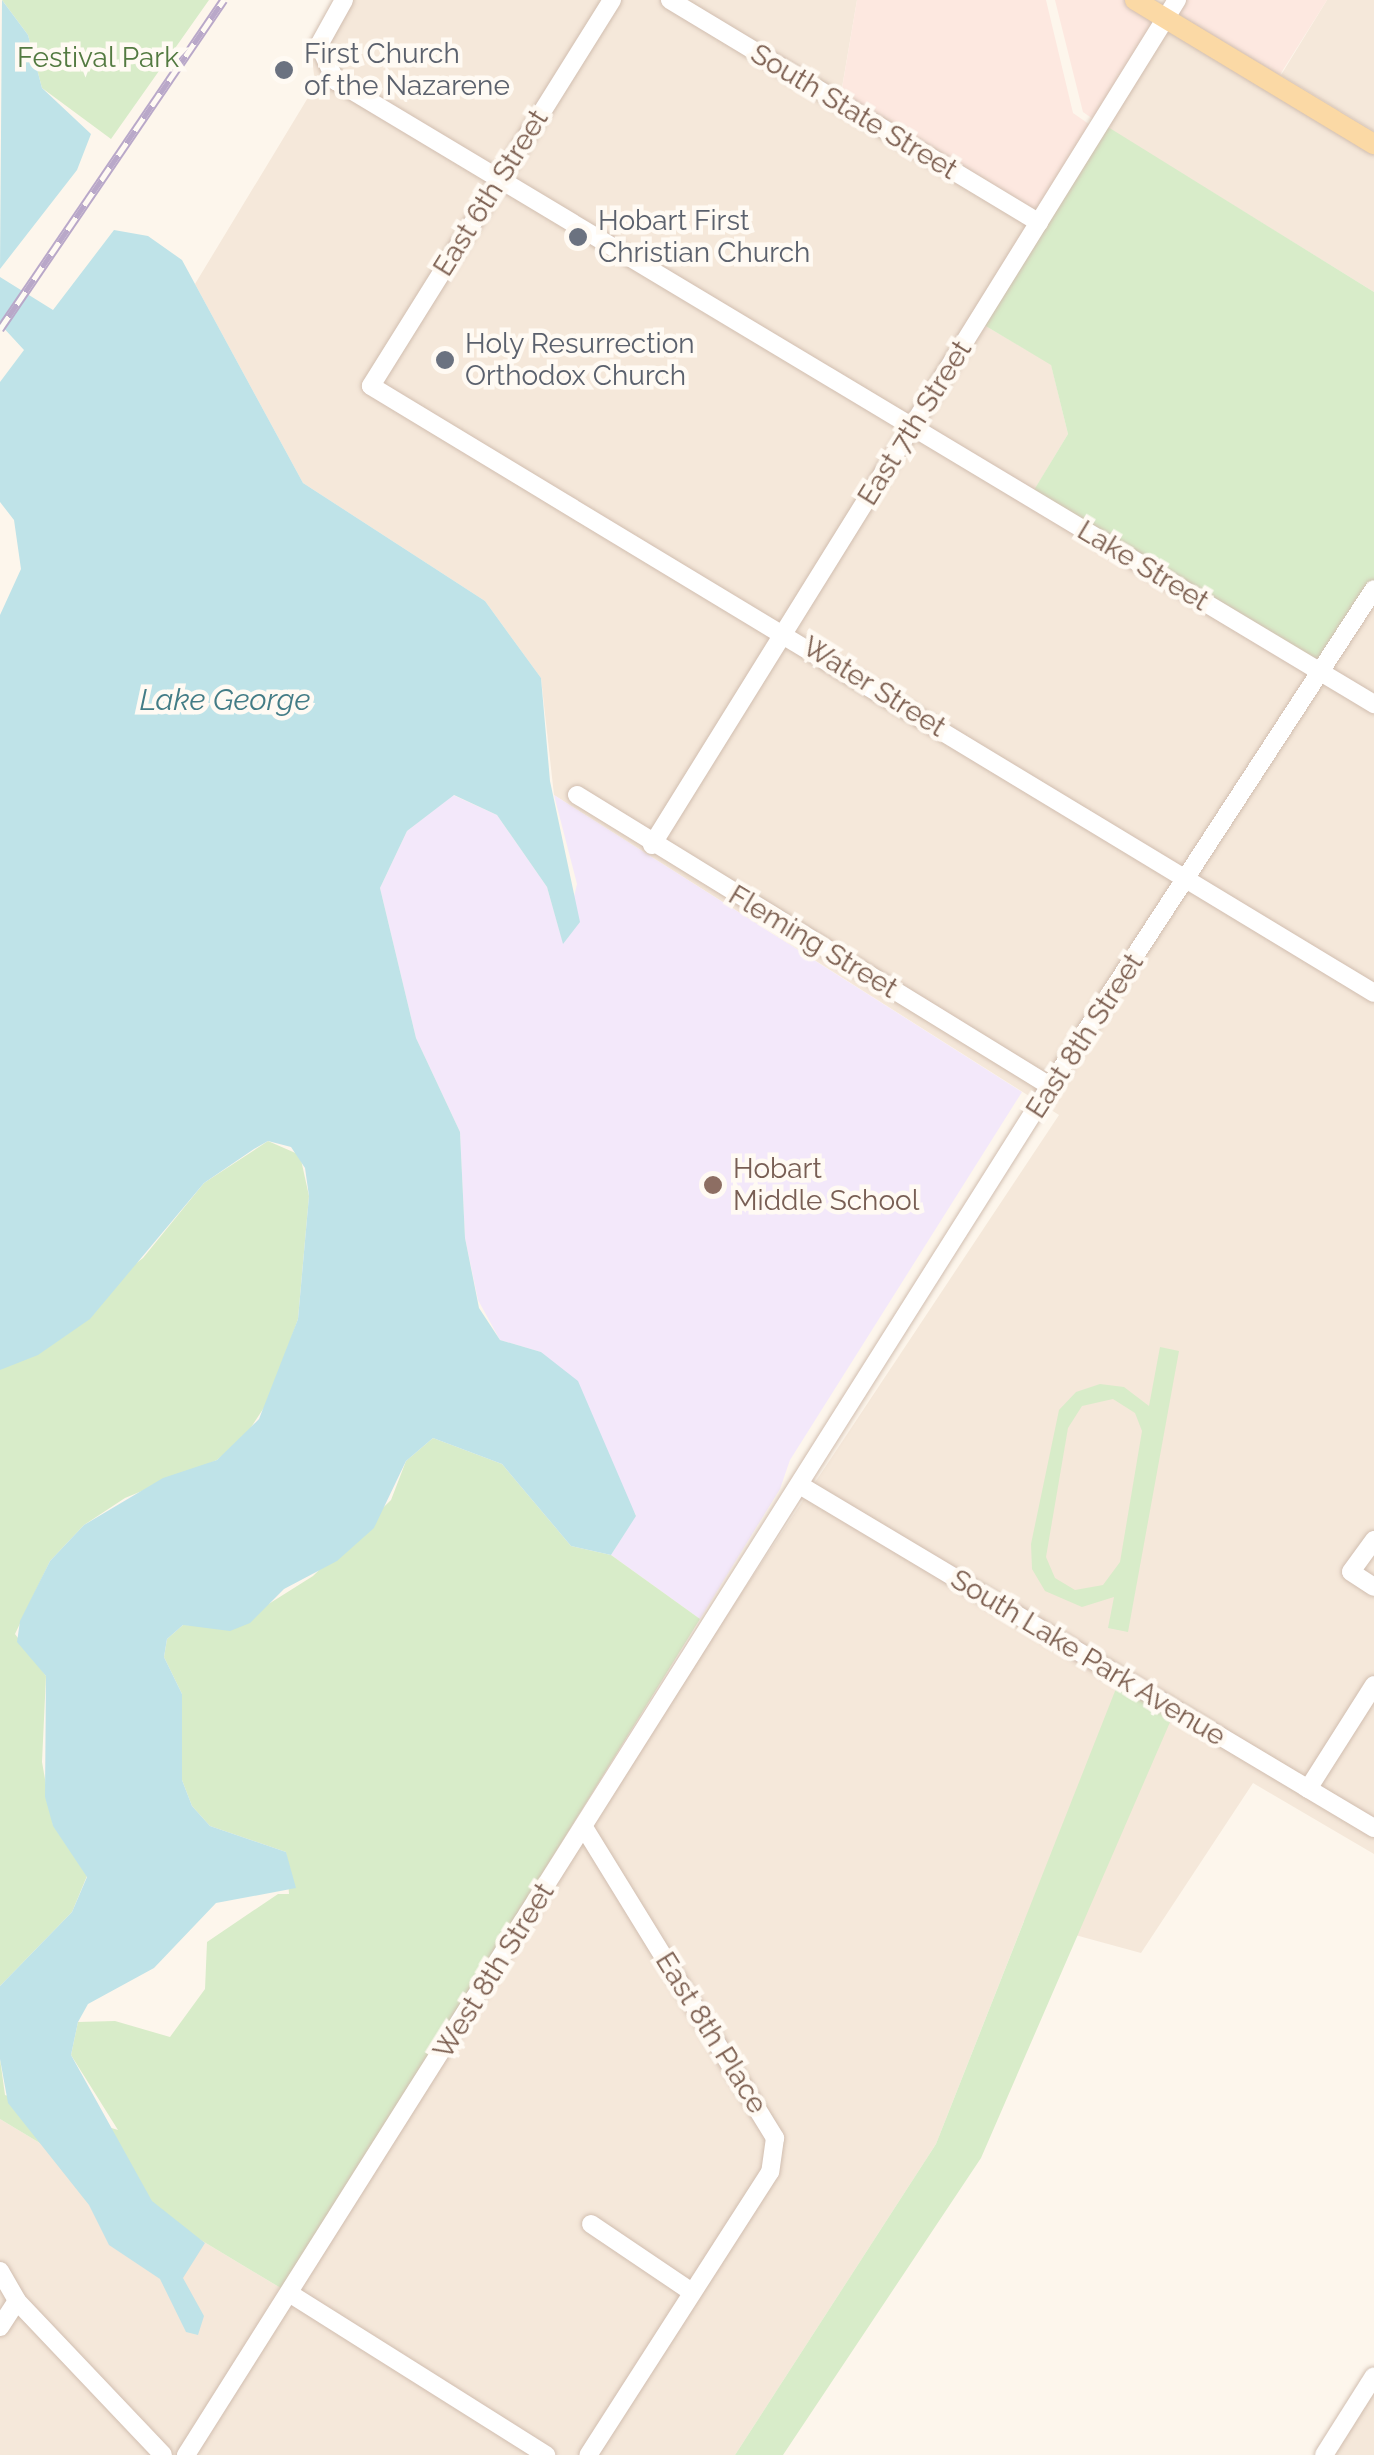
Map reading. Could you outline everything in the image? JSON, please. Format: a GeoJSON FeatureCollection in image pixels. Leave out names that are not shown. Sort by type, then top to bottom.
{"type":"FeatureCollection","features":[{"type":"Feature","properties":{"kind":"main road"},"geometry":{"type":"LineString","coordinates":[[1135,0],[1374,144]]}},
{"type":"Feature","properties":{"kind":"street","name":"Lake Street"},"geometry":{"type":"LineString","coordinates":[[344,0],[319,44],[336,81],[498,182],[1374,704]]}},
{"type":"Feature","properties":{"kind":"street","name":"East 6th Street"},"geometry":{"type":"LineString","coordinates":[[371,386],[612,0]]}},
{"type":"Feature","properties":{"kind":"street","name":"South State Street"},"geometry":{"type":"LineString","coordinates":[[670,0],[1039,223]]}},
{"type":"Feature","properties":{"kind":"street","name":"East 7th Street"},"geometry":{"type":"LineString","coordinates":[[652,845],[781,630],[912,428],[1176,0]]}},
{"type":"Feature","properties":{"kind":"street","name":"Water Street"},"geometry":{"type":"LineString","coordinates":[[371,386],[781,630],[1374,993]]}},
{"type":"Feature","properties":{"kind":"street","name":"East 8th Street"},"geometry":{"type":"LineString","coordinates":[[803,1487],[1050,1086],[1188,880],[1374,589]]}},
{"type":"Feature","properties":{"kind":"street","name":"Fleming Street"},"geometry":{"type":"LineString","coordinates":[[577,795],[652,845],[1050,1086]]}},
{"type":"Feature","properties":{"kind":"street","name":"South Lake Park Avenue"},"geometry":{"type":"LineString","coordinates":[[803,1487],[1374,1828]]}},
{"type":"Feature","properties":{"kind":"street","name":"West 8th Street"},"geometry":{"type":"LineString","coordinates":[[186,2455],[803,1487]]}},
{"type":"Feature","properties":{"kind":"street"},"geometry":{"type":"LineString","coordinates":[[1374,1540],[1351,1572],[1374,1587]]}},
{"type":"Feature","properties":{"kind":"street"},"geometry":{"type":"LineString","coordinates":[[1308,1789],[1374,1685]]}},
{"type":"Feature","properties":{"kind":"street","name":"East 8th Place"},"geometry":{"type":"LineString","coordinates":[[585,1829],[775,2138],[770,2172],[588,2455]]}},
{"type":"Feature","properties":{"kind":"street"},"geometry":{"type":"LineString","coordinates":[[592,2224],[692,2292]]}},
{"type":"Feature","properties":{"kind":"street"},"geometry":{"type":"LineString","coordinates":[[0,2271],[16,2302],[163,2455]]}},
{"type":"Feature","properties":{"kind":"street"},"geometry":{"type":"LineString","coordinates":[[289,2293],[546,2455]]}},
{"type":"Feature","properties":{"kind":"street"},"geometry":{"type":"LineString","coordinates":[[0,2327],[16,2302]]}},
{"type":"Feature","properties":{"kind":"street"},"geometry":{"type":"LineString","coordinates":[[1324,2455],[1374,2376]]}},
{"type":"Feature","properties":{"kind":"shaded area"},"geometry":{"type":"Polygon","coordinates":[[[346,0],[857,0],[839,105],[1043,227],[984,325],[1051,364],[1068,434],[1032,494],[1374,581],[1374,1854],[1253,1783],[1141,1953],[1024,1921],[936,2144],[735,2455],[191,2455],[723,1621],[1059,1115],[554,795],[541,678],[485,601],[303,483],[195,284],[315,86],[312,55],[346,0]]]}},
{"type":"Feature","properties":{"kind":"shaded area"},"geometry":{"type":"Polygon","coordinates":[[[857,0],[1046,0],[1073,113],[1096,129],[1039,218],[840,100],[857,0]]]}},
{"type":"Feature","properties":{"kind":"shaded area"},"geometry":{"type":"Polygon","coordinates":[[[1055,0],[1131,0],[1162,19],[1100,124],[1083,112],[1055,0]]]}},
{"type":"Feature","properties":{"kind":"shaded area"},"geometry":{"type":"Polygon","coordinates":[[[1181,0],[1327,0],[1276,81],[1171,18],[1181,0]]]}},
{"type":"Feature","properties":{"kind":"shaded area"},"geometry":{"type":"Polygon","coordinates":[[[1327,0],[1374,0],[1374,131],[1281,75],[1327,0]]]}},
{"type":"Feature","properties":{"kind":"shaded area"},"geometry":{"type":"Polygon","coordinates":[[[1168,26],[1374,150],[1374,292],[1108,128],[1168,26]]]}},
{"type":"Feature","properties":{"kind":"shaded area","name":"Hobart Middle School"},"geometry":{"type":"Polygon","coordinates":[[[453,795],[497,815],[547,887],[563,943],[577,884],[554,795],[1022,1092],[790,1460],[780,1489],[700,1619],[611,1555],[636,1515],[541,1352],[500,1340],[478,1300],[465,1238],[460,1132],[416,1038],[380,888],[407,831],[453,795]]]}},
{"type":"Feature","properties":{"kind":"shaded area"},"geometry":{"type":"Polygon","coordinates":[[[0,2119],[284,2290],[179,2455],[0,2455],[0,2119]]]}},
{"type":"Feature","properties":{"kind":"shaded area"},"geometry":{"type":"Polygon","coordinates":[[[1374,2387],[1374,2455],[1331,2455],[1374,2387]]]}},
{"type":"Feature","properties":{"kind":"green space","name":"Festival Park"},"geometry":{"type":"Polygon","coordinates":[[[2,0],[209,0],[111,139],[42,88],[28,35],[2,0]]]}},
{"type":"Feature","properties":{"kind":"green space"},"geometry":{"type":"Polygon","coordinates":[[[1108,127],[1374,292],[1374,581],[1320,666],[1031,495],[1068,434],[1051,365],[984,325],[1108,127]]]}},
{"type":"Feature","properties":{"kind":"green space"},"geometry":{"type":"Polygon","coordinates":[[[268,1141],[300,1155],[309,1196],[298,1319],[269,1400],[246,1435],[217,1460],[125,1498],[84,1525],[50,1561],[15,1634],[46,1676],[42,1762],[53,1825],[87,1876],[72,1912],[0,1986],[0,1368],[143,1258],[204,1183],[268,1141]]]}},
{"type":"Feature","properties":{"kind":"green space"},"geometry":{"type":"Polygon","coordinates":[[[1160,1347],[1179,1351],[1128,1632],[1108,1628],[1114,1597],[1082,1607],[1045,1591],[1032,1569],[1031,1544],[1059,1410],[1076,1392],[1100,1384],[1124,1387],[1149,1406],[1160,1347]],[[1113,1399],[1082,1406],[1068,1428],[1046,1557],[1055,1578],[1075,1590],[1103,1585],[1120,1562],[1142,1431],[1135,1413],[1113,1399]]]}},
{"type":"Feature","properties":{"kind":"green space"},"geometry":{"type":"Polygon","coordinates":[[[433,1438],[502,1464],[571,1546],[611,1555],[700,1619],[284,2290],[0,2119],[0,2059],[5,2095],[118,2130],[71,2055],[78,2022],[115,2021],[170,2037],[205,1989],[207,1942],[278,1894],[289,1894],[286,1852],[210,1826],[192,1806],[182,1780],[182,1694],[164,1657],[167,1639],[183,1625],[212,1626],[267,1605],[313,1576],[391,1500],[406,1461],[433,1438]]]}},
{"type":"Feature","properties":{"kind":"green space"},"geometry":{"type":"Polygon","coordinates":[[[1119,1681],[1174,1713],[981,2158],[783,2455],[735,2455],[936,2144],[1119,1681]]]}},
{"type":"Feature","properties":{"kind":"water"},"geometry":{"type":"Polygon","coordinates":[[[2,0],[28,35],[42,88],[91,134],[77,170],[0,269],[2,0]]]}},
{"type":"Feature","properties":{"kind":"water","name":"Lake George"},"geometry":{"type":"Polygon","coordinates":[[[114,230],[148,236],[182,260],[303,483],[485,601],[541,678],[550,781],[580,922],[563,944],[547,887],[497,815],[454,795],[407,831],[380,888],[416,1038],[460,1132],[465,1238],[479,1308],[500,1340],[541,1352],[578,1381],[636,1516],[611,1555],[571,1546],[502,1464],[433,1438],[406,1461],[374,1528],[337,1561],[284,1589],[250,1623],[230,1631],[183,1625],[167,1639],[164,1657],[182,1694],[182,1780],[192,1806],[210,1826],[286,1852],[296,1888],[216,1903],[154,1968],[88,2004],[78,2022],[71,2055],[152,2201],[205,2243],[183,2278],[204,2316],[198,2335],[186,2332],[160,2279],[109,2245],[89,2205],[8,2103],[0,2059],[0,1986],[72,1912],[87,1877],[53,1826],[45,1797],[46,1676],[17,1642],[20,1621],[50,1561],[84,1525],[163,1478],[217,1460],[259,1419],[298,1319],[309,1196],[305,1168],[291,1147],[268,1141],[204,1183],[90,1319],[38,1355],[0,1370],[0,615],[21,569],[14,520],[0,502],[0,382],[24,350],[0,324],[0,277],[53,310],[114,230]]]}},
{"type":"Feature","properties":{"kind":"railway"},"geometry":{"type":"LineString","coordinates":[[0,329],[224,0]]}},
{"type":"Feature","properties":{"kind":"place","name":"First Church of the Nazarene"},"geometry":{"type":"Point","coordinates":[284,70]}},
{"type":"Feature","properties":{"kind":"place","name":"Hobart First Christian Church"},"geometry":{"type":"Point","coordinates":[578,237]}},
{"type":"Feature","properties":{"kind":"place","name":"Holy Resurrection Orthodox Church"},"geometry":{"type":"Point","coordinates":[445,360]}},
{"type":"Feature","properties":{"kind":"place","name":"Hobart Middle School"},"geometry":{"type":"Point","coordinates":[713,1185]}}]}
